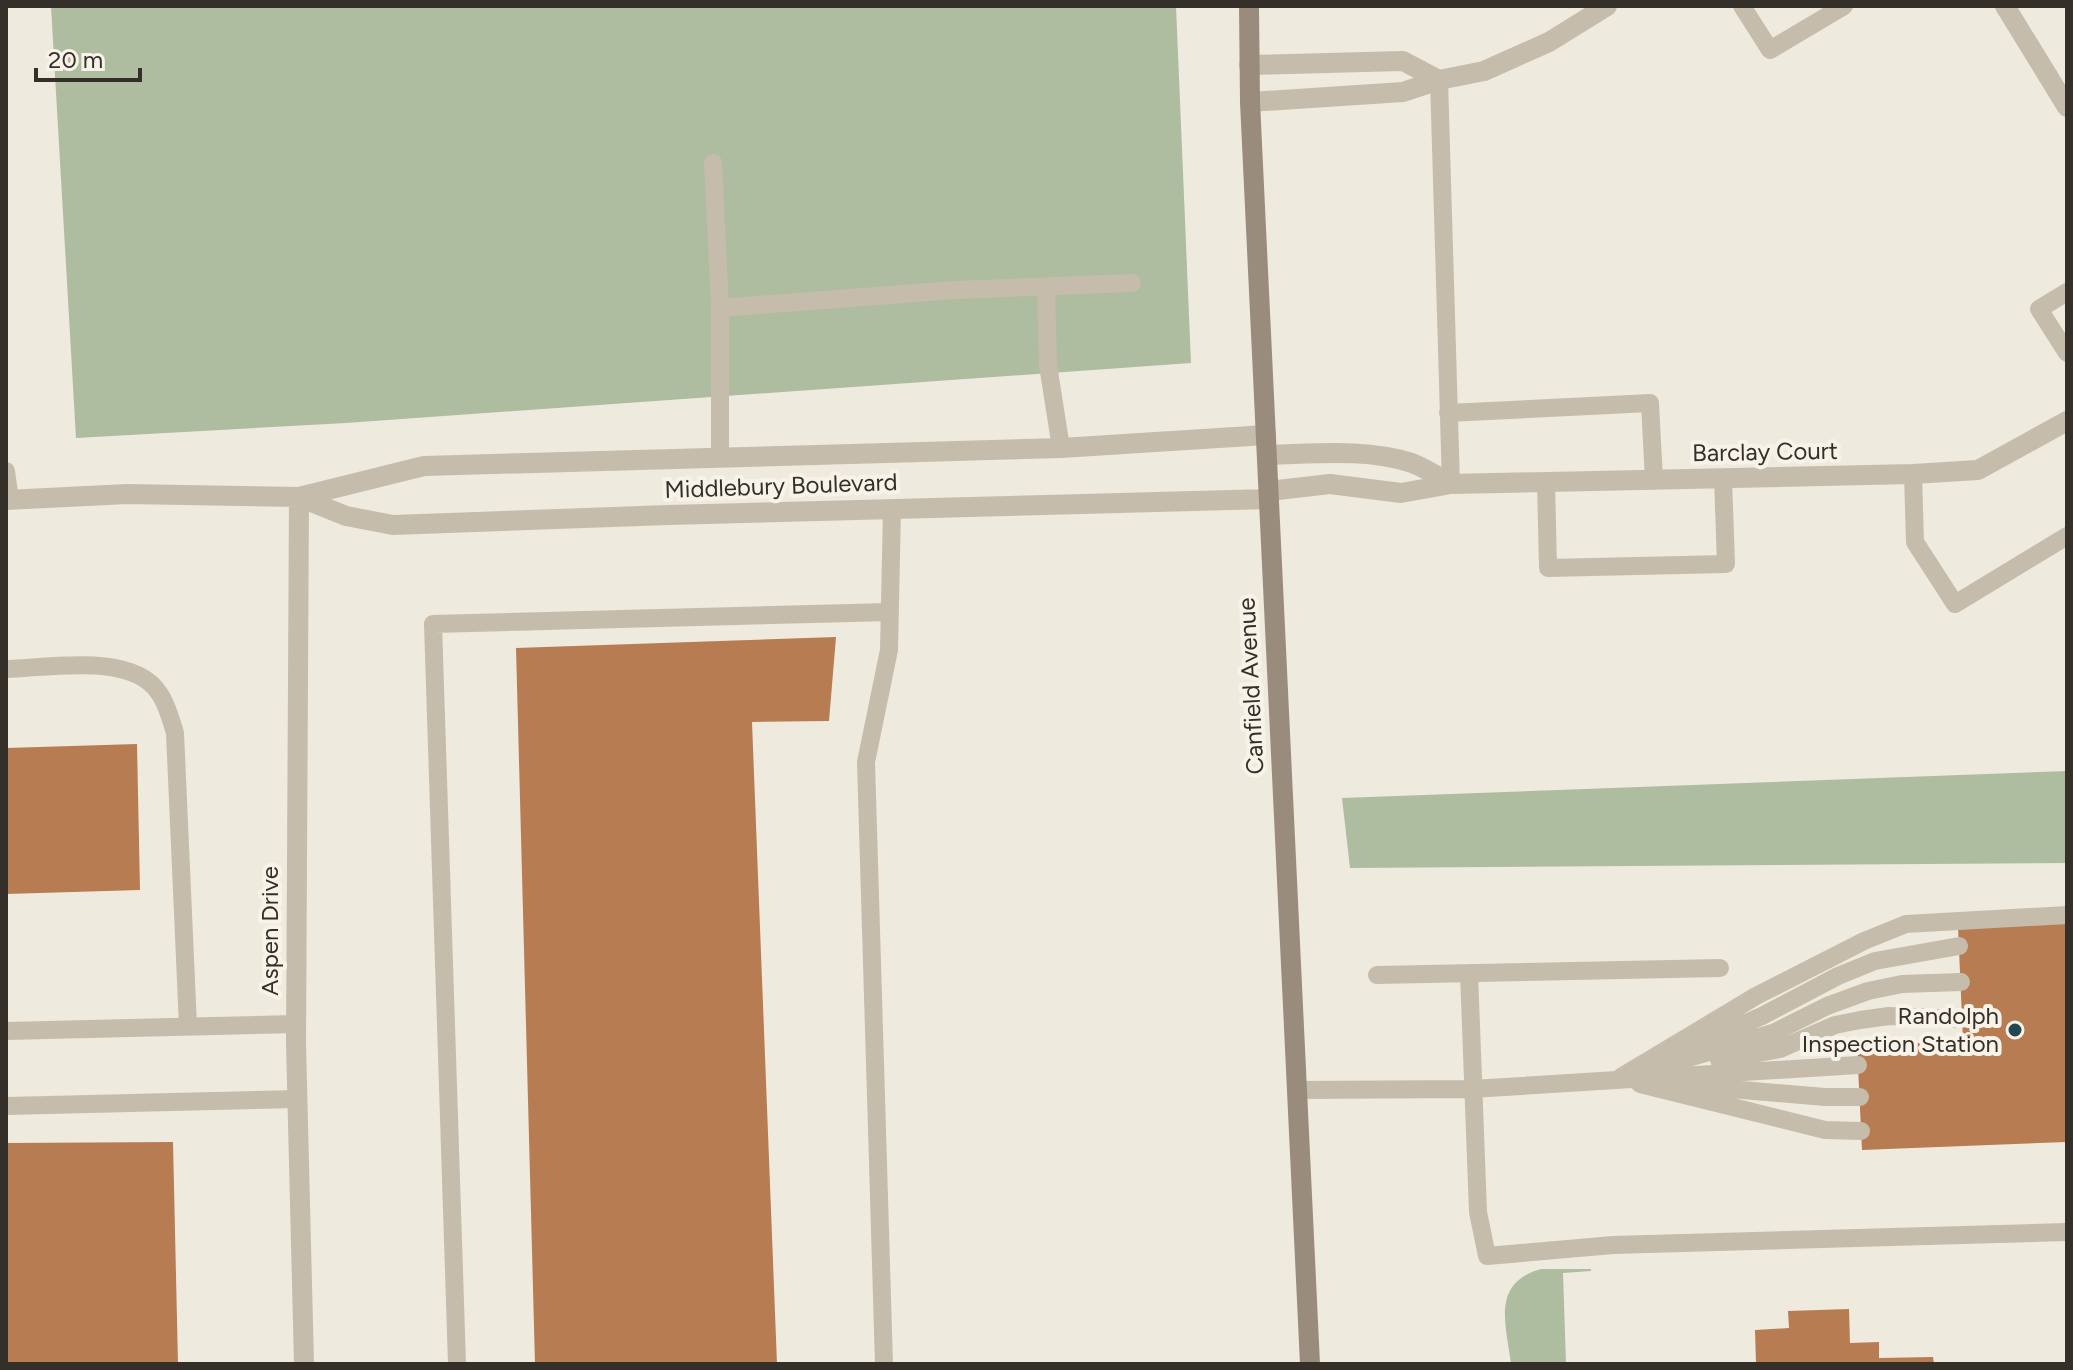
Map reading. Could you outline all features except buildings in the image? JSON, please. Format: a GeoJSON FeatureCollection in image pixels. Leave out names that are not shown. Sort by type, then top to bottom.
{"type":"FeatureCollection","features":[{"type":"Feature","properties":{"kind":"street","name":"Canfield Avenue"},"geometry":{"type":"LineString","coordinates":[[1249,6],[1250,102],[1310,1364]]}},
{"type":"Feature","properties":{"kind":"street"},"geometry":{"type":"LineString","coordinates":[[1250,102],[1403,92],[1439,80],[1484,71],[1536,48],[1607,6]]}},
{"type":"Feature","properties":{"kind":"street"},"geometry":{"type":"LineString","coordinates":[[2005,6],[2067,107]]}},
{"type":"Feature","properties":{"kind":"street"},"geometry":{"type":"LineString","coordinates":[[1249,65],[1403,61],[1439,80]]}},
{"type":"Feature","properties":{"kind":"street","name":"Barclay Court"},"geometry":{"type":"LineString","coordinates":[[1451,484],[1978,470],[2067,421]]}},
{"type":"Feature","properties":{"kind":"street","name":"Middlebury Boulevard"},"geometry":{"type":"LineString","coordinates":[[8,500],[127,494],[299,497],[424,466],[720,456],[1267,445],[1412,463],[1451,484]]}},
{"type":"Feature","properties":{"kind":"street","name":"Middlebury Boulevard"},"geometry":{"type":"LineString","coordinates":[[299,497],[346,516],[393,525],[1269,495],[1330,484],[1401,493],[1451,484]]}},
{"type":"Feature","properties":{"kind":"street","name":"Aspen Drive"},"geometry":{"type":"LineString","coordinates":[[299,497],[296,1024],[304,1364]]}},
{"type":"Feature","properties":{"kind":"lane"},"geometry":{"type":"LineString","coordinates":[[1742,6],[1770,50],[1844,6]]}},
{"type":"Feature","properties":{"kind":"lane"},"geometry":{"type":"LineString","coordinates":[[1439,80],[1451,484]]}},
{"type":"Feature","properties":{"kind":"lane"},"geometry":{"type":"LineString","coordinates":[[713,163],[720,308],[720,456]]}},
{"type":"Feature","properties":{"kind":"lane"},"geometry":{"type":"LineString","coordinates":[[720,308],[955,290],[1132,283]]}},
{"type":"Feature","properties":{"kind":"lane"},"geometry":{"type":"LineString","coordinates":[[1046,288],[1048,365],[1061,448]]}},
{"type":"Feature","properties":{"kind":"lane"},"geometry":{"type":"LineString","coordinates":[[2067,292],[2039,309],[2067,353]]}},
{"type":"Feature","properties":{"kind":"lane"},"geometry":{"type":"LineString","coordinates":[[1448,413],[1650,403],[1654,480]]}},
{"type":"Feature","properties":{"kind":"lane"},"geometry":{"type":"LineString","coordinates":[[6,471],[8,500]]}},
{"type":"Feature","properties":{"kind":"lane"},"geometry":{"type":"LineString","coordinates":[[1913,474],[1915,542],[1955,604],[2067,536]]}},
{"type":"Feature","properties":{"kind":"lane"},"geometry":{"type":"LineString","coordinates":[[1546,482],[1548,568],[1726,564],[1723,479]]}},
{"type":"Feature","properties":{"kind":"lane"},"geometry":{"type":"LineString","coordinates":[[884,1364],[866,762],[889,650],[892,509]]}},
{"type":"Feature","properties":{"kind":"lane"},"geometry":{"type":"LineString","coordinates":[[457,1364],[433,624],[890,612]]}},
{"type":"Feature","properties":{"kind":"lane"},"geometry":{"type":"LineString","coordinates":[[6,669],[112,666],[139,674],[158,691],[175,733],[188,1026]]}},
{"type":"Feature","properties":{"kind":"lane"},"geometry":{"type":"LineString","coordinates":[[1618,1078],[1756,996],[1864,941],[1906,924],[2067,915]]}},
{"type":"Feature","properties":{"kind":"lane"},"geometry":{"type":"LineString","coordinates":[[1618,1078],[1762,1016],[1838,976],[1875,961],[1959,946]]}},
{"type":"Feature","properties":{"kind":"lane"},"geometry":{"type":"LineString","coordinates":[[1377,975],[1720,968]]}},
{"type":"Feature","properties":{"kind":"lane"},"geometry":{"type":"LineString","coordinates":[[1469,973],[1478,1212],[1487,1256],[1613,1245],[2067,1232]]}},
{"type":"Feature","properties":{"kind":"lane"},"geometry":{"type":"LineString","coordinates":[[1618,1078],[1773,1033],[1827,1006],[1868,991],[1902,984],[1961,982]]}},
{"type":"Feature","properties":{"kind":"lane"},"geometry":{"type":"LineString","coordinates":[[1618,1078],[1780,1049],[1835,1025],[1860,1020],[1889,1016],[1962,1019]]}},
{"type":"Feature","properties":{"kind":"lane"},"geometry":{"type":"LineString","coordinates":[[6,1031],[296,1024]]}},
{"type":"Feature","properties":{"kind":"lane"},"geometry":{"type":"LineString","coordinates":[[1296,1090],[1472,1089],[1858,1065]]}},
{"type":"Feature","properties":{"kind":"lane"},"geometry":{"type":"LineString","coordinates":[[1618,1078],[1825,1097],[1860,1097]]}},
{"type":"Feature","properties":{"kind":"lane"},"geometry":{"type":"LineString","coordinates":[[1618,1078],[1825,1130],[1861,1131]]}},
{"type":"Feature","properties":{"kind":"lane"},"geometry":{"type":"LineString","coordinates":[[6,1106],[297,1099]]}},
{"type":"Feature","properties":{"kind":"green space"},"geometry":{"type":"Polygon","coordinates":[[[51,6],[1176,6],[1191,363],[346,423],[76,438],[51,6]]]}},
{"type":"Feature","properties":{"kind":"green space"},"geometry":{"type":"Polygon","coordinates":[[[2067,771],[2067,863],[1350,868],[1342,798],[2067,771]]]}},
{"type":"Feature","properties":{"kind":"green space"},"geometry":{"type":"Polygon","coordinates":[[[1541,1269],[1591,1269],[1563,1273],[1566,1364],[1511,1364],[1505,1320],[1508,1295],[1525,1275],[1541,1269]]]}},
{"type":"Feature","properties":{"kind":"place","name":"Randolph Inspection Station"},"geometry":{"type":"Point","coordinates":[2015,1030]}}]}
